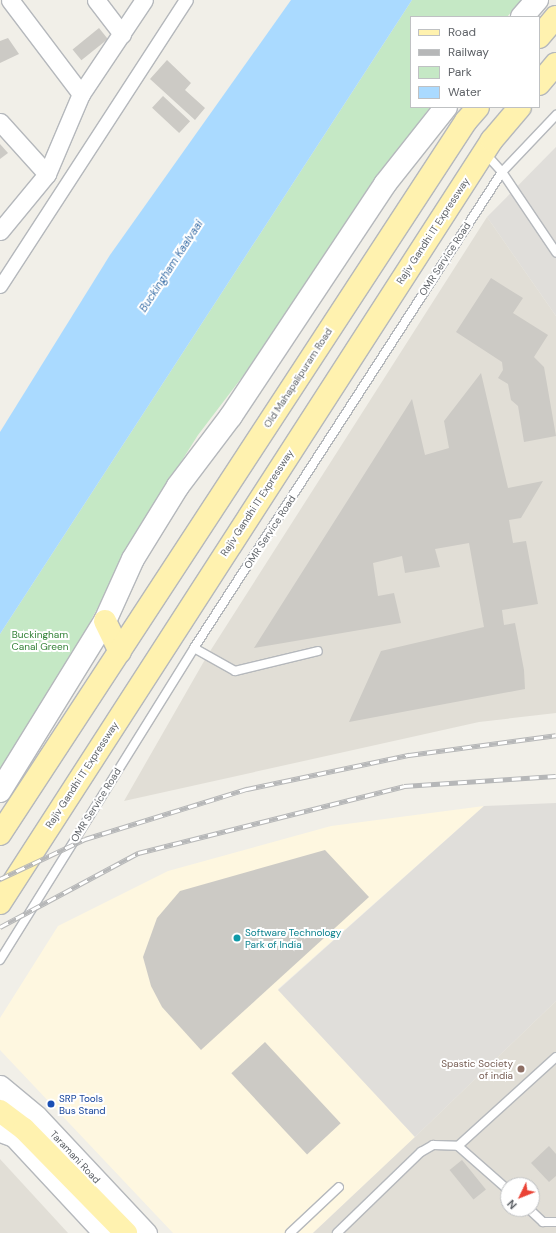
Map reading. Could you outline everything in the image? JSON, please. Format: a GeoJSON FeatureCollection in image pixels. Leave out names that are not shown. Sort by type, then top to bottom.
{"type":"FeatureCollection","features":[{"type":"Feature","properties":{"kind":"main road"},"geometry":{"type":"LineString","coordinates":[[523,16],[538,0]]}},
{"type":"Feature","properties":{"kind":"main road"},"geometry":{"type":"LineString","coordinates":[[540,36],[556,17]]}},
{"type":"Feature","properties":{"kind":"main road"},"geometry":{"type":"LineString","coordinates":[[540,83],[556,64]]}},
{"type":"Feature","properties":{"kind":"main road"},"geometry":{"type":"LineString","coordinates":[[0,791],[105,622],[133,559],[178,486],[231,416],[385,184],[445,108]]}},
{"type":"Feature","properties":{"kind":"main road","name":"Old Mahapalipuram Road"},"geometry":{"type":"LineString","coordinates":[[0,834],[466,121],[477,108]]}},
{"type":"Feature","properties":{"kind":"main road","name":"Rajiv Gandhi IT Expressway"},"geometry":{"type":"LineString","coordinates":[[0,903],[484,152],[519,108]]}},
{"type":"Feature","properties":{"kind":"main road"},"geometry":{"type":"LineString","coordinates":[[189,546],[218,563]]}},
{"type":"Feature","properties":{"kind":"main road"},"geometry":{"type":"LineString","coordinates":[[151,603],[180,622]]}},
{"type":"Feature","properties":{"kind":"main road"},"geometry":{"type":"LineString","coordinates":[[105,622],[120,652]]}},
{"type":"Feature","properties":{"kind":"main road"},"geometry":{"type":"LineString","coordinates":[[0,1111],[24,1129],[126,1233]]}},
{"type":"Feature","properties":{"kind":"street"},"geometry":{"type":"LineString","coordinates":[[10,0],[81,94]]}},
{"type":"Feature","properties":{"kind":"street"},"geometry":{"type":"LineString","coordinates":[[96,0],[122,34]]}},
{"type":"Feature","properties":{"kind":"street"},"geometry":{"type":"LineString","coordinates":[[0,231],[47,174],[81,94],[144,0]]}},
{"type":"Feature","properties":{"kind":"street"},"geometry":{"type":"LineString","coordinates":[[0,286],[186,0]]}},
{"type":"Feature","properties":{"kind":"street"},"geometry":{"type":"LineString","coordinates":[[0,122],[47,174]]}},
{"type":"Feature","properties":{"kind":"street","name":"Taramani Road"},"geometry":{"type":"LineString","coordinates":[[0,1086],[36,1116],[146,1233]]}},
{"type":"Feature","properties":{"kind":"street"},"geometry":{"type":"LineString","coordinates":[[7,1133],[104,1233]]}},
{"type":"Feature","properties":{"kind":"lane","name":"OMR Service Road"},"geometry":{"type":"LineString","coordinates":[[0,960],[194,648],[502,172],[556,115]]}},
{"type":"Feature","properties":{"kind":"lane"},"geometry":{"type":"LineString","coordinates":[[484,152],[502,172],[556,252]]}},
{"type":"Feature","properties":{"kind":"lane"},"geometry":{"type":"LineString","coordinates":[[194,648],[235,671],[318,651]]}},
{"type":"Feature","properties":{"kind":"lane"},"geometry":{"type":"LineString","coordinates":[[458,1146],[556,1056]]}},
{"type":"Feature","properties":{"kind":"lane"},"geometry":{"type":"LineString","coordinates":[[337,1233],[421,1152],[433,1145],[458,1146],[500,1183]]}},
{"type":"Feature","properties":{"kind":"lane"},"geometry":{"type":"LineString","coordinates":[[290,1233],[338,1187]]}},
{"type":"Feature","properties":{"kind":"lane"},"geometry":{"type":"LineString","coordinates":[[538,1217],[543,1222],[556,1222]]}},
{"type":"Feature","properties":{"kind":"shaded area"},"geometry":{"type":"Polygon","coordinates":[[[556,147],[556,316],[487,217],[556,147]]]}},
{"type":"Feature","properties":{"kind":"shaded area"},"geometry":{"type":"Polygon","coordinates":[[[487,217],[556,316],[556,713],[479,722],[124,801],[207,656],[487,217]]]}},
{"type":"Feature","properties":{"kind":"shaded area"},"geometry":{"type":"Polygon","coordinates":[[[556,803],[556,1001],[415,1137],[278,990],[484,806],[556,803]]]}},
{"type":"Feature","properties":{"kind":"shaded area"},"geometry":{"type":"Polygon","coordinates":[[[484,806],[278,989],[415,1137],[313,1233],[173,1233],[0,1050],[0,1018],[58,926],[168,871],[331,826],[484,806]]]}},
{"type":"Feature","properties":{"kind":"shaded area","name":"Spastic Society of india"},"geometry":{"type":"Polygon","coordinates":[[[556,1001],[556,1233],[313,1233],[415,1137],[556,1001]]]}},
{"type":"Feature","properties":{"kind":"shaded area"},"geometry":{"type":"Polygon","coordinates":[[[0,1159],[68,1233],[0,1233],[0,1159]]]}},
{"type":"Feature","properties":{"kind":"green space","name":"Buckingham Canal Green"},"geometry":{"type":"Polygon","coordinates":[[[412,0],[522,0],[508,16],[410,16],[410,108],[429,108],[347,221],[246,372],[198,435],[143,522],[72,656],[0,770],[0,634],[412,0]]]}},
{"type":"Feature","properties":{"kind":"water","name":"Buckingham Kaalvaai"},"geometry":{"type":"Polygon","coordinates":[[[291,0],[412,0],[0,634],[0,432],[110,255],[291,0]]]}},
{"type":"Feature","properties":{"kind":"building"},"geometry":{"type":"Polygon","coordinates":[[[99,28],[108,39],[81,60],[73,49],[99,28]]]}},
{"type":"Feature","properties":{"kind":"building"},"geometry":{"type":"Polygon","coordinates":[[[8,38],[19,54],[0,63],[0,41],[8,38]]]}},
{"type":"Feature","properties":{"kind":"building"},"geometry":{"type":"Polygon","coordinates":[[[167,60],[191,83],[185,90],[205,108],[195,120],[150,79],[167,60]]]}},
{"type":"Feature","properties":{"kind":"building"},"geometry":{"type":"Polygon","coordinates":[[[163,96],[190,121],[179,133],[152,108],[163,96]]]}},
{"type":"Feature","properties":{"kind":"building"},"geometry":{"type":"Polygon","coordinates":[[[0,144],[8,153],[0,159],[0,144]]]}},
{"type":"Feature","properties":{"kind":"building"},"geometry":{"type":"Polygon","coordinates":[[[491,278],[523,298],[513,313],[548,335],[534,357],[544,367],[556,436],[524,442],[518,406],[511,400],[508,384],[498,378],[503,370],[502,362],[456,332],[491,278]]]}},
{"type":"Feature","properties":{"kind":"building"},"geometry":{"type":"Polygon","coordinates":[[[481,373],[508,488],[543,481],[521,518],[509,520],[513,543],[526,541],[538,604],[502,610],[504,625],[515,623],[524,670],[525,689],[349,722],[381,651],[484,627],[469,543],[435,549],[440,567],[405,573],[402,556],[373,563],[378,596],[394,593],[401,623],[254,648],[412,399],[425,455],[449,448],[444,421],[481,373]]]}},
{"type":"Feature","properties":{"kind":"building","name":"Software Technology Park of India"},"geometry":{"type":"Polygon","coordinates":[[[325,850],[369,897],[201,1050],[162,1007],[151,986],[143,957],[157,918],[180,891],[325,850]]]}},
{"type":"Feature","properties":{"kind":"building"},"geometry":{"type":"Polygon","coordinates":[[[265,1042],[341,1123],[307,1155],[231,1073],[265,1042]]]}},
{"type":"Feature","properties":{"kind":"building"},"geometry":{"type":"Polygon","coordinates":[[[549,1146],[556,1154],[556,1176],[549,1182],[531,1163],[549,1146]]]}},
{"type":"Feature","properties":{"kind":"building"},"geometry":{"type":"Polygon","coordinates":[[[462,1160],[486,1190],[473,1200],[450,1170],[462,1160]]]}},
{"type":"Feature","properties":{"kind":"railway"},"geometry":{"type":"LineString","coordinates":[[0,879],[85,839],[247,789],[409,755],[556,735]]}},
{"type":"Feature","properties":{"kind":"railway"},"geometry":{"type":"LineString","coordinates":[[0,927],[138,853],[404,786],[556,776]]}},
{"type":"Feature","properties":{"kind":"place","name":"Software Technology Park of India"},"geometry":{"type":"Point","coordinates":[237,938]}},
{"type":"Feature","properties":{"kind":"place","name":"Spastic Society of india"},"geometry":{"type":"Point","coordinates":[521,1069]}},
{"type":"Feature","properties":{"kind":"place","name":"SRP Tools Bus Stand"},"geometry":{"type":"Point","coordinates":[51,1104]}}]}
